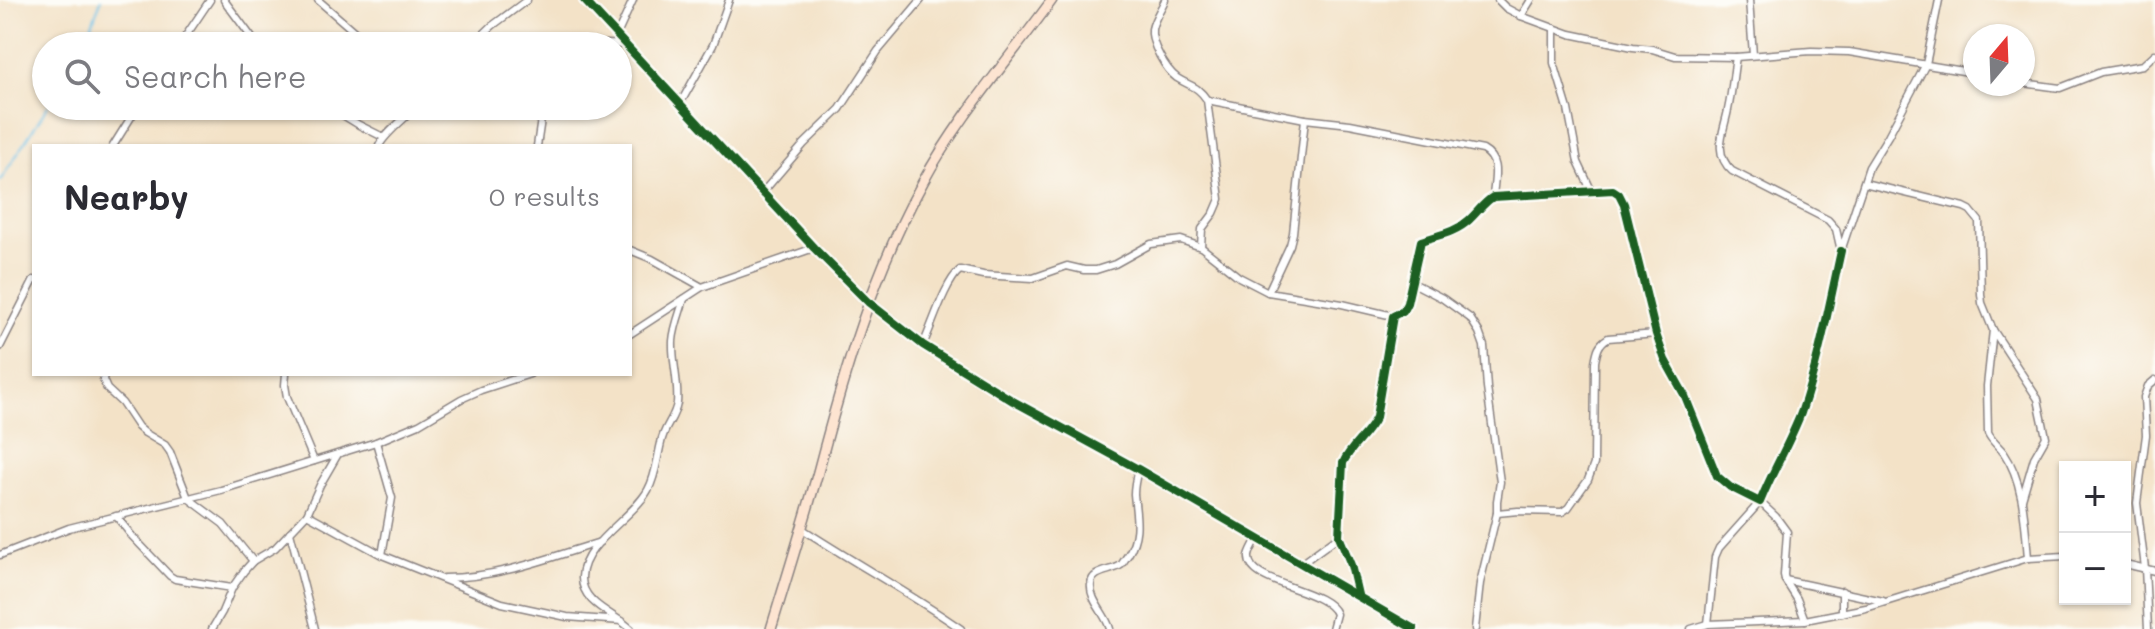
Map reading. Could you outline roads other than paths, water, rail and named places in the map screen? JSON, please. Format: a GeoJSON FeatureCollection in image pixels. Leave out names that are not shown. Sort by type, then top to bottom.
{"type":"FeatureCollection","features":[{"type":"Feature","properties":{"kind":"street"},"geometry":{"type":"LineString","coordinates":[[188,32],[210,0]]}},
{"type":"Feature","properties":{"kind":"street"},"geometry":{"type":"LineString","coordinates":[[224,0],[248,32]]}},
{"type":"Feature","properties":{"kind":"street"},"geometry":{"type":"LineString","coordinates":[[318,0],[355,32]]}},
{"type":"Feature","properties":{"kind":"street"},"geometry":{"type":"LineString","coordinates":[[490,32],[527,0]]}},
{"type":"Feature","properties":{"kind":"street"},"geometry":{"type":"LineString","coordinates":[[584,0],[614,32]]}},
{"type":"Feature","properties":{"kind":"street"},"geometry":{"type":"LineString","coordinates":[[618,32],[633,0]]}},
{"type":"Feature","properties":{"kind":"street"},"geometry":{"type":"LineString","coordinates":[[680,104],[713,45],[729,0]]}},
{"type":"Feature","properties":{"kind":"street"},"geometry":{"type":"LineString","coordinates":[[763,192],[804,144],[840,109],[878,51],[921,0]]}},
{"type":"Feature","properties":{"kind":"street"},"geometry":{"type":"LineString","coordinates":[[771,629],[868,302],[901,225],[937,158],[1052,0]]}},
{"type":"Feature","properties":{"kind":"street"},"geometry":{"type":"LineString","coordinates":[[1165,0],[1152,29],[1158,52],[1173,74],[1199,88],[1207,100],[1220,199],[1202,229],[1201,247]]}},
{"type":"Feature","properties":{"kind":"street"},"geometry":{"type":"LineString","coordinates":[[1498,0],[1521,16],[1554,28],[1594,40],[1652,49],[1675,56],[1736,57],[1830,51],[1963,71]]}},
{"type":"Feature","properties":{"kind":"street"},"geometry":{"type":"LineString","coordinates":[[1521,16],[1531,0]]}},
{"type":"Feature","properties":{"kind":"street"},"geometry":{"type":"LineString","coordinates":[[1749,0],[1753,55]]}},
{"type":"Feature","properties":{"kind":"street"},"geometry":{"type":"LineString","coordinates":[[1708,624],[1715,557],[1719,548],[1760,502],[1789,441],[1811,381],[1841,251],[1864,183],[1872,161],[1926,64],[1939,0]]}},
{"type":"Feature","properties":{"kind":"street"},"geometry":{"type":"LineString","coordinates":[[1554,28],[1554,63],[1568,109],[1578,162],[1592,192]]}},
{"type":"Feature","properties":{"kind":"street"},"geometry":{"type":"LineString","coordinates":[[632,52],[814,248],[868,302],[923,345],[1013,401],[1138,469],[1414,629]]}},
{"type":"Feature","properties":{"kind":"street"},"geometry":{"type":"LineString","coordinates":[[2035,85],[2069,86],[2083,77],[2143,65],[2155,54]]}},
{"type":"Feature","properties":{"kind":"street"},"geometry":{"type":"LineString","coordinates":[[1736,57],[1720,144],[1725,162],[1732,171],[1828,220],[1836,229],[1841,251]]}},
{"type":"Feature","properties":{"kind":"street"},"geometry":{"type":"LineString","coordinates":[[1207,100],[1483,150],[1495,161],[1493,197]]}},
{"type":"Feature","properties":{"kind":"street"},"geometry":{"type":"LineString","coordinates":[[1268,292],[1293,233],[1305,119]]}},
{"type":"Feature","properties":{"kind":"street"},"geometry":{"type":"LineString","coordinates":[[114,144],[129,120]]}},
{"type":"Feature","properties":{"kind":"street"},"geometry":{"type":"LineString","coordinates":[[351,120],[383,137]]}},
{"type":"Feature","properties":{"kind":"street"},"geometry":{"type":"LineString","coordinates":[[380,144],[383,137],[404,120]]}},
{"type":"Feature","properties":{"kind":"street"},"geometry":{"type":"LineString","coordinates":[[537,144],[541,120]]}},
{"type":"Feature","properties":{"kind":"street"},"geometry":{"type":"LineString","coordinates":[[1864,183],[1964,207],[1979,221],[1982,303],[1993,330],[2038,399],[2046,437],[2034,458],[2021,502]]}},
{"type":"Feature","properties":{"kind":"street"},"geometry":{"type":"LineString","coordinates":[[923,345],[944,295],[955,273],[960,270],[983,275],[1033,278],[1067,266],[1096,270],[1115,264],[1151,244],[1170,240],[1192,242],[1239,277],[1268,292],[1393,316],[1403,311],[1413,283],[1421,241],[1449,234],[1469,221],[1493,197],[1613,190],[1622,199],[1665,360],[1685,396],[1717,476],[1730,487],[1760,502],[1787,532],[1785,580],[1805,620]]}},
{"type":"Feature","properties":{"kind":"street"},"geometry":{"type":"LineString","coordinates":[[632,333],[702,287],[814,248]]}},
{"type":"Feature","properties":{"kind":"street"},"geometry":{"type":"LineString","coordinates":[[632,251],[702,287]]}},
{"type":"Feature","properties":{"kind":"street"},"geometry":{"type":"LineString","coordinates":[[1413,283],[1470,318],[1484,346],[1500,482],[1497,513],[1480,583],[1475,629]]}},
{"type":"Feature","properties":{"kind":"street"},"geometry":{"type":"LineString","coordinates":[[0,347],[32,284]]}},
{"type":"Feature","properties":{"kind":"street"},"geometry":{"type":"LineString","coordinates":[[631,629],[597,605],[583,588],[584,568],[590,554],[642,498],[651,484],[661,438],[673,418],[677,402],[673,337],[684,299]]}},
{"type":"Feature","properties":{"kind":"street"},"geometry":{"type":"LineString","coordinates":[[1358,595],[1351,565],[1339,536],[1343,463],[1347,453],[1371,428],[1376,417],[1393,316]]}},
{"type":"Feature","properties":{"kind":"street"},"geometry":{"type":"LineString","coordinates":[[1993,330],[1987,386],[1988,433],[2004,452],[2016,478],[2028,558]]}},
{"type":"Feature","properties":{"kind":"street"},"geometry":{"type":"LineString","coordinates":[[1497,513],[1555,514],[1568,508],[1588,480],[1594,464],[1595,362],[1598,349],[1608,338],[1656,334]]}},
{"type":"Feature","properties":{"kind":"street"},"geometry":{"type":"LineString","coordinates":[[104,376],[107,389],[122,403],[138,427],[165,445],[170,452],[188,498],[223,524],[253,561]]}},
{"type":"Feature","properties":{"kind":"street"},"geometry":{"type":"LineString","coordinates":[[286,376],[287,397],[314,461]]}},
{"type":"Feature","properties":{"kind":"street"},"geometry":{"type":"LineString","coordinates":[[0,555],[69,528],[221,490],[376,442],[419,424],[481,390],[524,376]]}},
{"type":"Feature","properties":{"kind":"street"},"geometry":{"type":"LineString","coordinates":[[2148,629],[2137,503],[2146,435],[2144,397],[2148,386],[2155,380]]}},
{"type":"Feature","properties":{"kind":"street"},"geometry":{"type":"LineString","coordinates":[[2144,412],[2155,414]]}},
{"type":"Feature","properties":{"kind":"street"},"geometry":{"type":"LineString","coordinates":[[376,442],[392,498],[382,555]]}},
{"type":"Feature","properties":{"kind":"street"},"geometry":{"type":"LineString","coordinates":[[212,629],[232,588],[253,561],[275,548],[307,514],[338,454]]}},
{"type":"Feature","properties":{"kind":"street"},"geometry":{"type":"LineString","coordinates":[[1110,629],[1093,596],[1091,583],[1098,574],[1121,565],[1132,546],[1138,525],[1134,490],[1138,469]]}},
{"type":"Feature","properties":{"kind":"street"},"geometry":{"type":"LineString","coordinates":[[307,514],[382,555],[502,603],[567,617],[623,621]]}},
{"type":"Feature","properties":{"kind":"street"},"geometry":{"type":"LineString","coordinates":[[116,516],[170,576],[232,588]]}},
{"type":"Feature","properties":{"kind":"street"},"geometry":{"type":"LineString","coordinates":[[801,528],[961,629]]}},
{"type":"Feature","properties":{"kind":"street"},"geometry":{"type":"LineString","coordinates":[[290,532],[315,629]]}},
{"type":"Feature","properties":{"kind":"street"},"geometry":{"type":"LineString","coordinates":[[1302,563],[1339,536]]}},
{"type":"Feature","properties":{"kind":"street"},"geometry":{"type":"LineString","coordinates":[[1257,539],[1249,554],[1252,566],[1282,585],[1332,605],[1336,614],[1332,629]]}},
{"type":"Feature","properties":{"kind":"street"},"geometry":{"type":"LineString","coordinates":[[441,578],[505,572],[600,542]]}},
{"type":"Feature","properties":{"kind":"street"},"geometry":{"type":"LineString","coordinates":[[1691,629],[1708,624],[1805,620],[1842,613],[2028,558],[2059,556]]}},
{"type":"Feature","properties":{"kind":"street"},"geometry":{"type":"LineString","coordinates":[[2131,565],[2155,571]]}},
{"type":"Feature","properties":{"kind":"street"},"geometry":{"type":"LineString","coordinates":[[1785,580],[1886,602]]}},
{"type":"Feature","properties":{"kind":"street"},"geometry":{"type":"LineString","coordinates":[[1842,591],[1842,613]]}},
{"type":"Feature","properties":{"kind":"waterway"},"geometry":{"type":"LineString","coordinates":[[89,32],[101,0]]}},
{"type":"Feature","properties":{"kind":"waterway"},"geometry":{"type":"LineString","coordinates":[[0,181],[39,120]]}}]}
